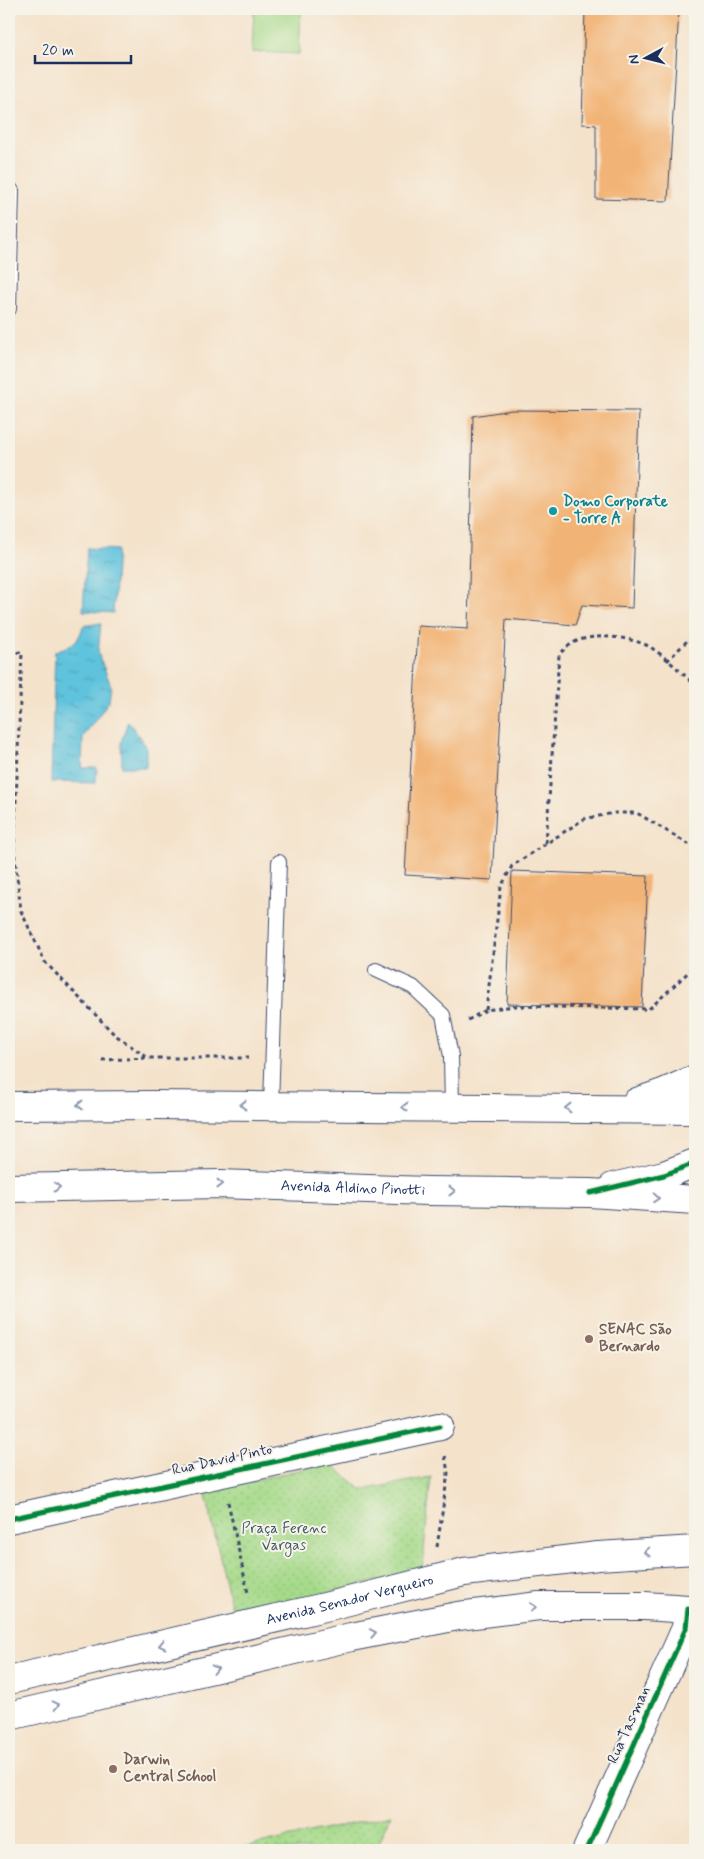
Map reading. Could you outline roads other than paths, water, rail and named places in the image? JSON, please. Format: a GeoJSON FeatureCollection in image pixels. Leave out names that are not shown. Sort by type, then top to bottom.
{"type":"FeatureCollection","features":[{"type":"Feature","properties":{"kind":"main road"},"geometry":{"type":"LineString","coordinates":[[616,1108],[663,1093],[695,1079]]}},
{"type":"Feature","properties":{"kind":"main road"},"geometry":{"type":"LineString","coordinates":[[9,1106],[452,1107],[695,1110]]}},
{"type":"Feature","properties":{"kind":"main road"},"geometry":{"type":"LineString","coordinates":[[590,1193],[664,1175],[695,1163]]}},
{"type":"Feature","properties":{"kind":"main road","name":"Avenida Aldino Pinotti"},"geometry":{"type":"LineString","coordinates":[[9,1188],[220,1184],[428,1191],[590,1193],[695,1200]]}},
{"type":"Feature","properties":{"kind":"main road","name":"Rua David Pinto"},"geometry":{"type":"LineString","coordinates":[[9,1519],[440,1426]]}},
{"type":"Feature","properties":{"kind":"main road","name":"Avenida Senador Vergueiro"},"geometry":{"type":"LineString","coordinates":[[9,1680],[464,1572],[644,1552],[695,1550]]}},
{"type":"Feature","properties":{"kind":"main road"},"geometry":{"type":"LineString","coordinates":[[9,1716],[351,1638],[458,1616],[539,1606],[645,1606],[692,1610]]}},
{"type":"Feature","properties":{"kind":"main road","name":"Rua Tasman"},"geometry":{"type":"LineString","coordinates":[[587,1850],[686,1628],[692,1610]]}},
{"type":"Feature","properties":{"kind":"lane"},"geometry":{"type":"LineString","coordinates":[[9,186],[12,191],[9,309]]}},
{"type":"Feature","properties":{"kind":"lane"},"geometry":{"type":"LineString","coordinates":[[271,1106],[279,862]]}},
{"type":"Feature","properties":{"kind":"lane"},"geometry":{"type":"LineString","coordinates":[[376,970],[413,987],[442,1015],[451,1056],[452,1107]]}},
{"type":"Feature","properties":{"kind":"water"},"geometry":{"type":"Polygon","coordinates":[[[87,548],[117,550],[113,613],[83,611],[87,548]]]}},
{"type":"Feature","properties":{"kind":"water"},"geometry":{"type":"Polygon","coordinates":[[[101,623],[98,653],[111,686],[109,701],[83,737],[82,768],[97,768],[96,783],[51,782],[55,651],[73,643],[79,636],[83,626],[101,623]]]}},
{"type":"Feature","properties":{"kind":"water"},"geometry":{"type":"Polygon","coordinates":[[[128,721],[146,746],[146,767],[122,767],[121,742],[128,721]]]}},
{"type":"Feature","properties":{"kind":"place","name":"Domo Corporate - Torre A"},"geometry":{"type":"Point","coordinates":[553,511]}},
{"type":"Feature","properties":{"kind":"place","name":"SENAC São Bernardo"},"geometry":{"type":"Point","coordinates":[589,1339]}},
{"type":"Feature","properties":{"kind":"place","name":"Darwin Central School"},"geometry":{"type":"Point","coordinates":[113,1769]}},
{"type":"Feature","properties":{"kind":"park label","name":"Praça Ferenc Vargas"},"geometry":{"type":"Point","coordinates":[284,1538]}}]}
